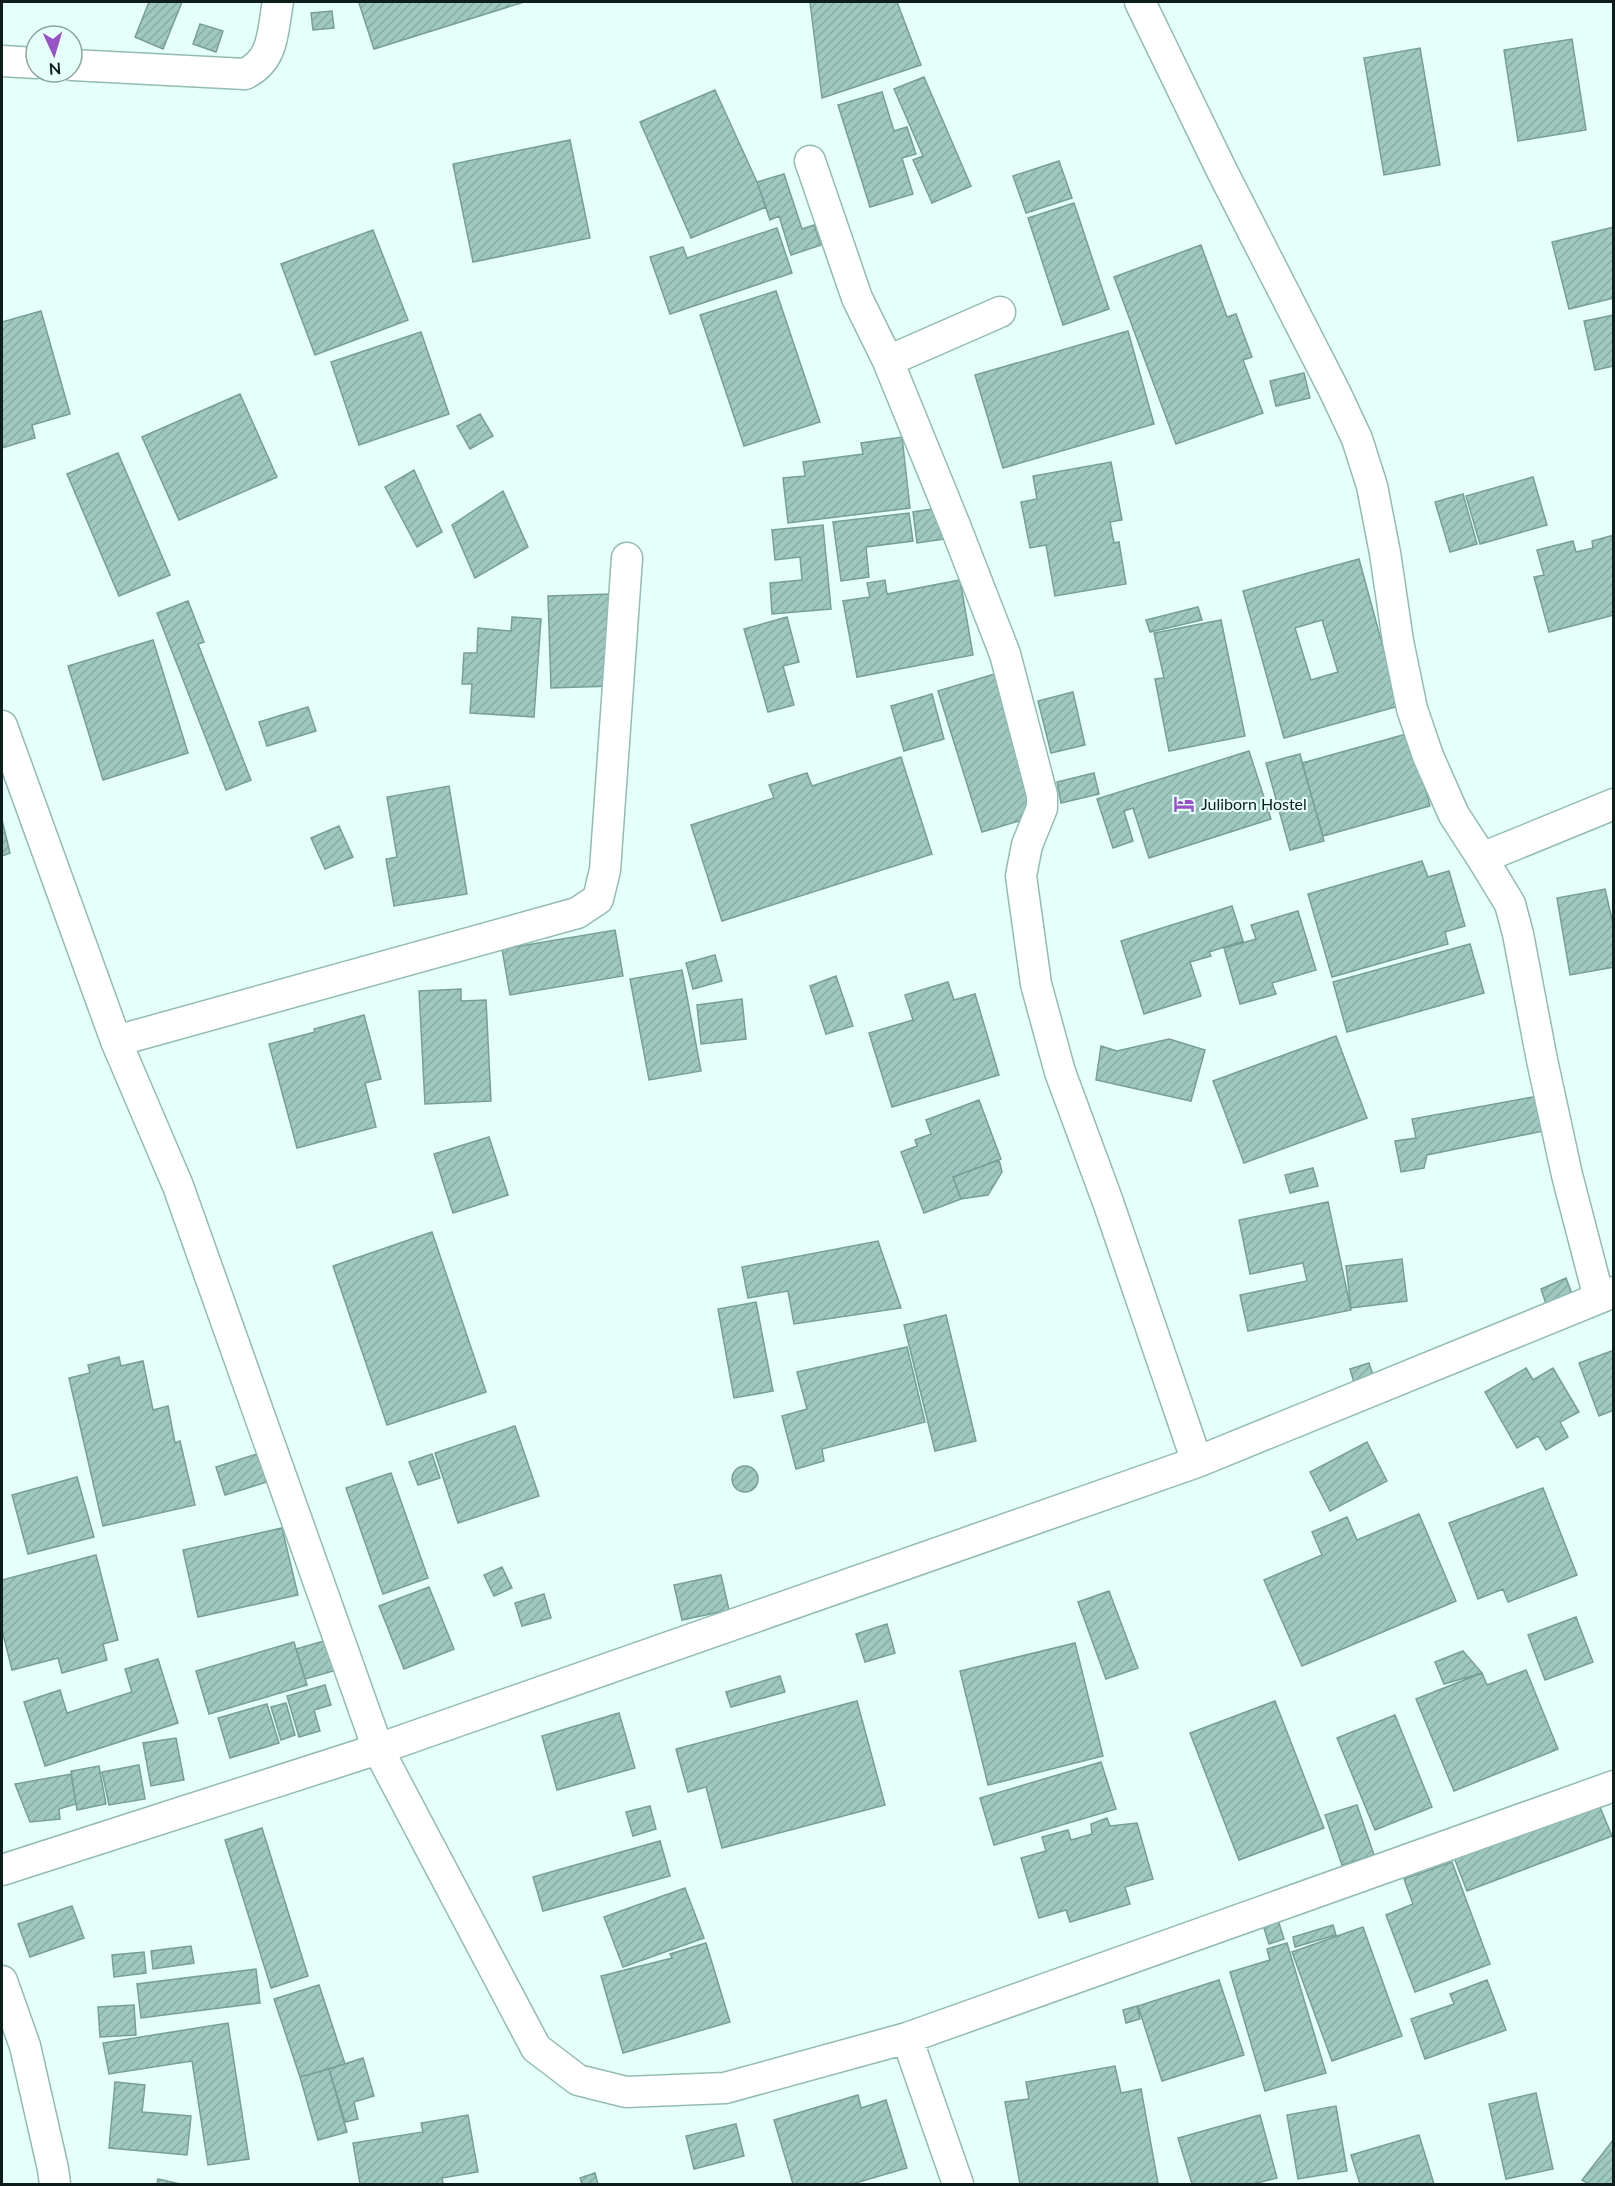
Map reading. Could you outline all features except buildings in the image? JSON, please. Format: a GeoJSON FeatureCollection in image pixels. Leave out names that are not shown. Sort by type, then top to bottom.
{"type":"FeatureCollection","features":[{"type":"Feature","properties":{"kind":"street"},"geometry":{"type":"LineString","coordinates":[[84,66],[245,75],[264,62],[269,52],[278,2]]}},
{"type":"Feature","properties":{"kind":"street"},"geometry":{"type":"LineString","coordinates":[[2,1870],[378,1749],[1197,1462],[1606,1295],[1567,1175],[1510,904],[1454,814],[1428,756],[1412,709],[1372,486],[1357,439],[1140,2]]}},
{"type":"Feature","properties":{"kind":"street"},"geometry":{"type":"LineString","coordinates":[[2,61],[24,62]]}},
{"type":"Feature","properties":{"kind":"street"},"geometry":{"type":"LineString","coordinates":[[810,161],[857,298],[888,361],[1005,654],[1042,795],[1042,808],[1027,845],[1021,876],[1036,984],[1060,1072],[1108,1202],[1197,1462]]}},
{"type":"Feature","properties":{"kind":"street"},"geometry":{"type":"LineString","coordinates":[[888,361],[1000,312]]}},
{"type":"Feature","properties":{"kind":"street"},"geometry":{"type":"LineString","coordinates":[[116,1041],[577,913],[598,899],[605,870],[627,558]]}},
{"type":"Feature","properties":{"kind":"street"},"geometry":{"type":"LineString","coordinates":[[2,726],[116,1041],[178,1186],[378,1749],[536,2048],[578,2080],[626,2092],[725,2088],[907,2037],[1614,1786]]}},
{"type":"Feature","properties":{"kind":"street"},"geometry":{"type":"LineString","coordinates":[[1482,858],[1614,804]]}},
{"type":"Feature","properties":{"kind":"street"},"geometry":{"type":"LineString","coordinates":[[2,1981],[26,2046],[55,2184]]}},
{"type":"Feature","properties":{"kind":"street"},"geometry":{"type":"LineString","coordinates":[[907,2037],[958,2184]]}},
{"type":"Feature","properties":{"kind":"place","name":"Juliborn Hostel"},"geometry":{"type":"Point","coordinates":[1184,804]}}]}
